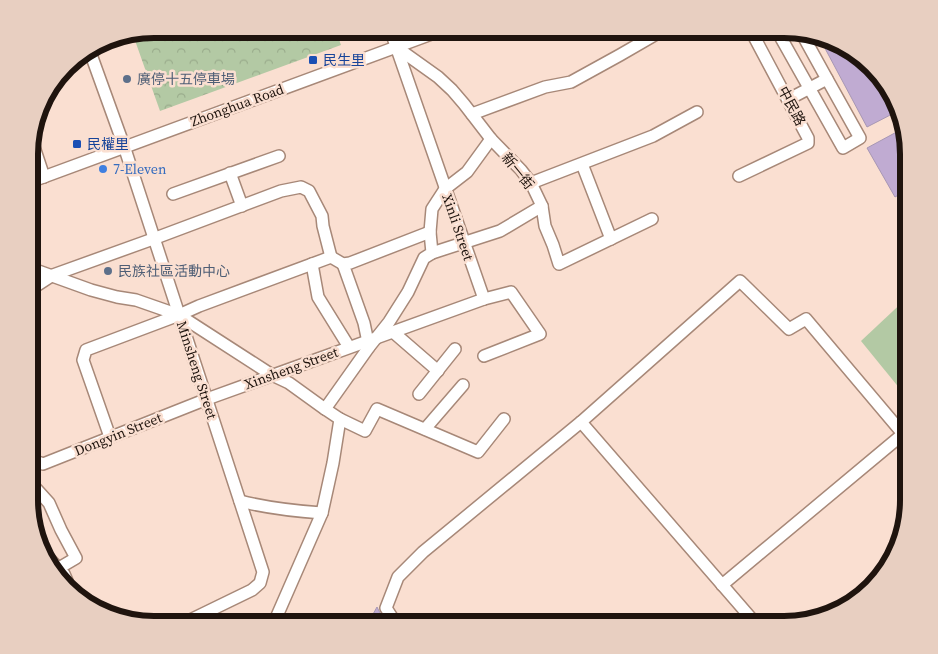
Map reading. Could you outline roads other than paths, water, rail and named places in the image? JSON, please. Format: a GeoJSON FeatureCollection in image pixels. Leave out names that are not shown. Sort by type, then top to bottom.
{"type":"FeatureCollection","features":[{"type":"Feature","properties":{"kind":"street","name":"Xinli Street"},"geometry":{"type":"LineString","coordinates":[[393,38],[484,299]]}},
{"type":"Feature","properties":{"kind":"street","name":"Zhonghua Road"},"geometry":{"type":"LineString","coordinates":[[38,179],[420,38]]}},
{"type":"Feature","properties":{"kind":"street"},"geometry":{"type":"LineString","coordinates":[[472,114],[544,86],[571,82],[649,38]]}},
{"type":"Feature","properties":{"kind":"street","name":"中民路"},"geometry":{"type":"LineString","coordinates":[[739,176],[808,143],[808,138],[789,99],[755,38]]}},
{"type":"Feature","properties":{"kind":"street"},"geometry":{"type":"LineString","coordinates":[[781,38],[843,148],[860,138],[806,40]]}},
{"type":"Feature","properties":{"kind":"street","name":"新一街"},"geometry":{"type":"LineString","coordinates":[[396,47],[438,77],[452,90],[491,139],[521,170],[531,184],[542,206],[545,226],[559,264],[652,219]]}},
{"type":"Feature","properties":{"kind":"street","name":"Minsheng Street"},"geometry":{"type":"LineString","coordinates":[[91,55],[124,146],[262,572],[260,583],[252,590],[199,616]]}},
{"type":"Feature","properties":{"kind":"street"},"geometry":{"type":"LineString","coordinates":[[789,99],[827,79]]}},
{"type":"Feature","properties":{"kind":"street"},"geometry":{"type":"LineString","coordinates":[[531,184],[653,136],[697,112]]}},
{"type":"Feature","properties":{"kind":"street"},"geometry":{"type":"LineString","coordinates":[[432,253],[430,232],[432,209],[445,189],[467,172],[491,139]]}},
{"type":"Feature","properties":{"kind":"street"},"geometry":{"type":"LineString","coordinates":[[173,194],[279,156]]}},
{"type":"Feature","properties":{"kind":"street"},"geometry":{"type":"LineString","coordinates":[[38,159],[44,177]]}},
{"type":"Feature","properties":{"kind":"street"},"geometry":{"type":"LineString","coordinates":[[582,164],[611,239]]}},
{"type":"Feature","properties":{"kind":"street"},"geometry":{"type":"LineString","coordinates":[[230,173],[242,206]]}},
{"type":"Feature","properties":{"kind":"street"},"geometry":{"type":"LineString","coordinates":[[38,285],[52,275],[282,191],[301,187],[309,191],[322,216],[331,257],[344,264],[430,232]]}},
{"type":"Feature","properties":{"kind":"street"},"geometry":{"type":"LineString","coordinates":[[325,410],[371,342],[389,322],[408,292],[424,258],[432,253],[500,231],[542,206]]}},
{"type":"Feature","properties":{"kind":"street"},"geometry":{"type":"LineString","coordinates":[[110,437],[83,360],[86,350],[331,257]]}},
{"type":"Feature","properties":{"kind":"street"},"geometry":{"type":"LineString","coordinates":[[312,264],[318,297],[349,347]]}},
{"type":"Feature","properties":{"kind":"street"},"geometry":{"type":"LineString","coordinates":[[344,264],[371,342]]}},
{"type":"Feature","properties":{"kind":"street"},"geometry":{"type":"LineString","coordinates":[[38,271],[91,290],[117,298],[136,300],[179,315],[272,375],[289,383],[325,410],[365,430],[377,409],[478,452],[504,419]]}},
{"type":"Feature","properties":{"kind":"street"},"geometry":{"type":"LineString","coordinates":[[391,616],[386,608],[398,577],[423,552],[581,422],[740,281],[789,329],[806,319],[900,430]]}},
{"type":"Feature","properties":{"kind":"street"},"geometry":{"type":"LineString","coordinates":[[371,342],[393,332],[484,299],[511,292],[540,334],[484,356]]}},
{"type":"Feature","properties":{"kind":"street"},"geometry":{"type":"LineString","coordinates":[[393,332],[438,371]]}},
{"type":"Feature","properties":{"kind":"street","name":"Xinsheng Street"},"geometry":{"type":"LineString","coordinates":[[207,399],[349,347],[371,342]]}},
{"type":"Feature","properties":{"kind":"street"},"geometry":{"type":"LineString","coordinates":[[419,394],[455,349]]}},
{"type":"Feature","properties":{"kind":"street"},"geometry":{"type":"LineString","coordinates":[[425,429],[463,385]]}},
{"type":"Feature","properties":{"kind":"street","name":"Dongyin Street"},"geometry":{"type":"LineString","coordinates":[[38,462],[43,464],[207,399]]}},
{"type":"Feature","properties":{"kind":"street"},"geometry":{"type":"LineString","coordinates":[[277,616],[322,513],[340,419]]}},
{"type":"Feature","properties":{"kind":"street"},"geometry":{"type":"LineString","coordinates":[[581,422],[749,616]]}},
{"type":"Feature","properties":{"kind":"street"},"geometry":{"type":"LineString","coordinates":[[722,585],[900,442]]}},
{"type":"Feature","properties":{"kind":"street"},"geometry":{"type":"LineString","coordinates":[[38,491],[49,503],[76,558],[59,568],[65,575]]}},
{"type":"Feature","properties":{"kind":"street"},"geometry":{"type":"LineString","coordinates":[[240,502],[285,510],[322,513]]}},
{"type":"Feature","properties":{"kind":"place","name":"民生里"},"geometry":{"type":"Point","coordinates":[313,60]}},
{"type":"Feature","properties":{"kind":"place","name":"廣停十五停車場"},"geometry":{"type":"Point","coordinates":[127,79]}},
{"type":"Feature","properties":{"kind":"place","name":"民權里"},"geometry":{"type":"Point","coordinates":[77,144]}},
{"type":"Feature","properties":{"kind":"place","name":"7-Eleven"},"geometry":{"type":"Point","coordinates":[103,169]}},
{"type":"Feature","properties":{"kind":"place","name":"民族社區活動中心"},"geometry":{"type":"Point","coordinates":[108,271]}}]}
